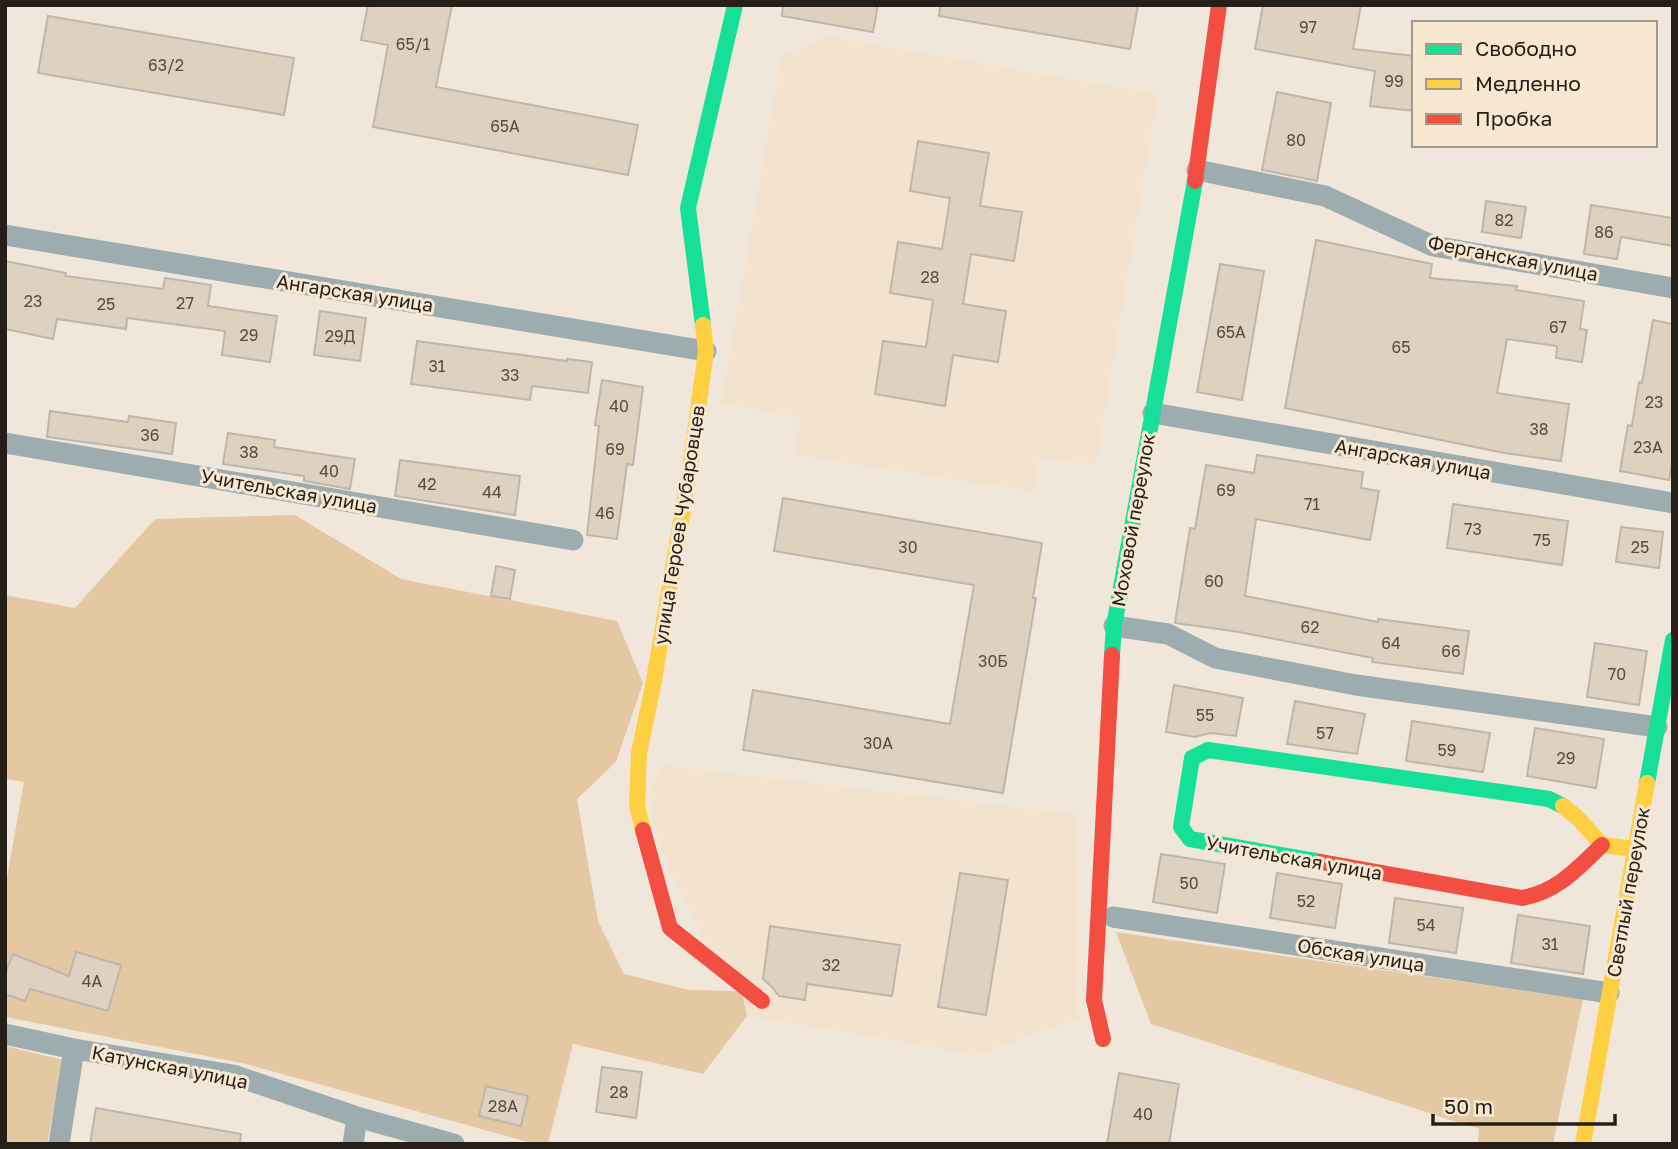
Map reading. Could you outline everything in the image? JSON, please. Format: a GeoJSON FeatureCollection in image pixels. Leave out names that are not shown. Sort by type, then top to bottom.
{"type":"FeatureCollection","features":[{"type":"Feature","properties":{"kind":"street","name":"улица Героев Чубаровцев"},"geometry":{"type":"LineString","coordinates":[[735,5],[688,208],[706,351],[690,468],[653,687],[639,753],[637,806],[670,928],[762,1001]]}},
{"type":"Feature","properties":{"kind":"street","name":"Моховой переулок"},"geometry":{"type":"LineString","coordinates":[[1103,1039],[1094,1000],[1094,987],[1114,626],[1197,170],[1219,5]]}},
{"type":"Feature","properties":{"kind":"street","name":"Ферганская улица"},"geometry":{"type":"LineString","coordinates":[[1197,170],[1325,196],[1433,246],[1673,288]]}},
{"type":"Feature","properties":{"kind":"street","name":"Ангарская улица"},"geometry":{"type":"LineString","coordinates":[[5,235],[706,351]]}},
{"type":"Feature","properties":{"kind":"street","name":"Ангарская улица"},"geometry":{"type":"LineString","coordinates":[[1153,413],[1673,503]]}},
{"type":"Feature","properties":{"kind":"street","name":"Учительская улица"},"geometry":{"type":"LineString","coordinates":[[5,443],[573,540]]}},
{"type":"Feature","properties":{"kind":"street"},"geometry":{"type":"LineString","coordinates":[[1114,626],[1168,634],[1215,658],[1356,685],[1657,727]]}},
{"type":"Feature","properties":{"kind":"street","name":"Светлый переулок"},"geometry":{"type":"LineString","coordinates":[[1583,1144],[1673,640]]}},
{"type":"Feature","properties":{"kind":"street","name":"Учительская улица"},"geometry":{"type":"LineString","coordinates":[[1208,750],[1549,799],[1577,814],[1602,845],[1559,886],[1542,896],[1522,898],[1190,839],[1181,827],[1192,758],[1208,750]]}},
{"type":"Feature","properties":{"kind":"street"},"geometry":{"type":"LineString","coordinates":[[1602,845],[1636,849]]}},
{"type":"Feature","properties":{"kind":"street","name":"Обская улица"},"geometry":{"type":"LineString","coordinates":[[1113,917],[1609,993]]}},
{"type":"Feature","properties":{"kind":"street","name":"Катунская улица"},"geometry":{"type":"LineString","coordinates":[[5,1034],[74,1049],[233,1075],[357,1117],[454,1144]]}},
{"type":"Feature","properties":{"kind":"street"},"geometry":{"type":"LineString","coordinates":[[59,1144],[74,1049]]}},
{"type":"Feature","properties":{"kind":"street"},"geometry":{"type":"LineString","coordinates":[[353,1144],[357,1117]]}},
{"type":"Feature","properties":{"kind":"shaded area"},"geometry":{"type":"Polygon","coordinates":[[[826,36],[1158,94],[1096,465],[1038,458],[1034,492],[794,455],[800,418],[721,403],[781,57],[826,36]]]}},
{"type":"Feature","properties":{"kind":"shaded area"},"geometry":{"type":"Polygon","coordinates":[[[295,515],[401,579],[617,621],[643,683],[616,762],[577,799],[598,921],[624,974],[689,990],[742,991],[747,1016],[703,1074],[573,1044],[548,1144],[535,1144],[242,1063],[5,1017],[5,889],[24,782],[5,779],[5,595],[75,608],[155,519],[295,515]]]}},
{"type":"Feature","properties":{"kind":"shaded area"},"geometry":{"type":"Polygon","coordinates":[[[662,765],[1076,814],[1078,1019],[976,1055],[747,1016],[742,991],[702,937],[659,845],[648,792],[662,765]]]}},
{"type":"Feature","properties":{"kind":"shaded area"},"geometry":{"type":"Polygon","coordinates":[[[1116,932],[1583,999],[1553,1144],[1478,1144],[1479,1129],[1151,1024],[1116,932]]]}},
{"type":"Feature","properties":{"kind":"shaded area"},"geometry":{"type":"Polygon","coordinates":[[[5,1046],[63,1060],[47,1144],[5,1144],[5,1046]]]}},
{"type":"Feature","properties":{"kind":"building"},"geometry":{"type":"Polygon","coordinates":[[[368,5],[452,5],[436,87],[638,125],[628,175],[373,127],[388,45],[361,40],[368,5]]]}},
{"type":"Feature","properties":{"kind":"building"},"geometry":{"type":"Polygon","coordinates":[[[783,5],[878,5],[873,32],[782,16],[783,5]]]}},
{"type":"Feature","properties":{"kind":"building"},"geometry":{"type":"Polygon","coordinates":[[[940,5],[1138,5],[1130,49],[939,16],[940,5]]]}},
{"type":"Feature","properties":{"kind":"building"},"geometry":{"type":"Polygon","coordinates":[[[1263,5],[1361,5],[1353,49],[1412,56],[1412,111],[1370,106],[1375,71],[1255,49],[1263,5]]]}},
{"type":"Feature","properties":{"kind":"building"},"geometry":{"type":"Polygon","coordinates":[[[48,16],[294,58],[284,115],[38,73],[48,16]]]}},
{"type":"Feature","properties":{"kind":"building"},"geometry":{"type":"Polygon","coordinates":[[[1277,92],[1331,103],[1317,181],[1262,170],[1277,92]]]}},
{"type":"Feature","properties":{"kind":"building"},"geometry":{"type":"Polygon","coordinates":[[[918,141],[989,153],[980,206],[1022,212],[1014,261],[971,254],[963,304],[1006,311],[998,362],[953,355],[945,406],[875,394],[883,341],[926,347],[933,300],[890,293],[898,242],[942,249],[950,198],[910,191],[918,141]]]}},
{"type":"Feature","properties":{"kind":"building"},"geometry":{"type":"Polygon","coordinates":[[[1486,201],[1526,207],[1521,238],[1482,232],[1486,201]]]}},
{"type":"Feature","properties":{"kind":"building"},"geometry":{"type":"Polygon","coordinates":[[[1591,205],[1673,218],[1673,246],[1621,237],[1617,259],[1584,254],[1591,205]]]}},
{"type":"Feature","properties":{"kind":"building"},"geometry":{"type":"Polygon","coordinates":[[[1316,240],[1432,264],[1430,278],[1517,286],[1516,290],[1584,301],[1580,329],[1587,330],[1582,362],[1556,358],[1557,346],[1507,339],[1497,393],[1569,404],[1561,461],[1504,453],[1285,408],[1316,240]]]}},
{"type":"Feature","properties":{"kind":"building"},"geometry":{"type":"Polygon","coordinates":[[[5,261],[66,273],[65,276],[163,289],[165,278],[211,285],[208,306],[277,316],[270,362],[222,355],[225,331],[127,318],[126,329],[57,319],[53,339],[5,329],[5,261]]]}},
{"type":"Feature","properties":{"kind":"building"},"geometry":{"type":"Polygon","coordinates":[[[1220,264],[1264,271],[1242,400],[1197,392],[1220,264]]]}},
{"type":"Feature","properties":{"kind":"building"},"geometry":{"type":"Polygon","coordinates":[[[320,311],[366,318],[360,361],[314,355],[320,311]]]}},
{"type":"Feature","properties":{"kind":"building"},"geometry":{"type":"Polygon","coordinates":[[[1653,320],[1673,324],[1673,461],[1669,480],[1620,471],[1628,425],[1632,426],[1639,382],[1642,383],[1653,320]]]}},
{"type":"Feature","properties":{"kind":"building"},"geometry":{"type":"Polygon","coordinates":[[[417,341],[592,362],[588,393],[532,386],[530,400],[411,384],[417,341]]]}},
{"type":"Feature","properties":{"kind":"building"},"geometry":{"type":"Polygon","coordinates":[[[602,380],[643,387],[633,465],[627,464],[617,539],[587,535],[599,426],[595,425],[602,380]]]}},
{"type":"Feature","properties":{"kind":"building"},"geometry":{"type":"Polygon","coordinates":[[[50,411],[128,422],[129,416],[176,423],[172,454],[47,437],[50,411]]]}},
{"type":"Feature","properties":{"kind":"building"},"geometry":{"type":"Polygon","coordinates":[[[228,433],[275,440],[274,447],[355,459],[350,489],[304,481],[304,476],[223,464],[228,433]]]}},
{"type":"Feature","properties":{"kind":"building"},"geometry":{"type":"Polygon","coordinates":[[[1257,455],[1363,472],[1361,488],[1379,491],[1370,540],[1256,519],[1245,596],[1378,622],[1378,619],[1469,631],[1463,674],[1372,662],[1373,658],[1239,632],[1175,623],[1190,528],[1195,529],[1206,465],[1254,473],[1257,455]]]}},
{"type":"Feature","properties":{"kind":"building"},"geometry":{"type":"Polygon","coordinates":[[[400,460],[520,476],[515,515],[395,496],[400,460]]]}},
{"type":"Feature","properties":{"kind":"building"},"geometry":{"type":"Polygon","coordinates":[[[783,498],[1042,543],[1033,598],[1036,598],[1003,793],[743,750],[753,690],[950,724],[974,585],[774,551],[783,498]]]}},
{"type":"Feature","properties":{"kind":"building"},"geometry":{"type":"Polygon","coordinates":[[[1453,504],[1568,521],[1562,565],[1447,548],[1453,504]]]}},
{"type":"Feature","properties":{"kind":"building"},"geometry":{"type":"Polygon","coordinates":[[[1621,527],[1663,532],[1659,568],[1616,562],[1621,527]]]}},
{"type":"Feature","properties":{"kind":"building"},"geometry":{"type":"Polygon","coordinates":[[[496,566],[515,570],[510,599],[491,596],[496,566]]]}},
{"type":"Feature","properties":{"kind":"building"},"geometry":{"type":"Polygon","coordinates":[[[1595,643],[1647,651],[1639,705],[1587,697],[1595,643]]]}},
{"type":"Feature","properties":{"kind":"building"},"geometry":{"type":"Polygon","coordinates":[[[1174,685],[1243,698],[1236,736],[1210,733],[1195,737],[1166,732],[1174,685]]]}},
{"type":"Feature","properties":{"kind":"building"},"geometry":{"type":"Polygon","coordinates":[[[1295,701],[1365,714],[1357,754],[1287,744],[1295,701]]]}},
{"type":"Feature","properties":{"kind":"building"},"geometry":{"type":"Polygon","coordinates":[[[1412,721],[1490,733],[1483,772],[1406,761],[1412,721]]]}},
{"type":"Feature","properties":{"kind":"building"},"geometry":{"type":"Polygon","coordinates":[[[1535,728],[1604,739],[1596,788],[1527,776],[1535,728]]]}},
{"type":"Feature","properties":{"kind":"building"},"geometry":{"type":"Polygon","coordinates":[[[1161,854],[1225,864],[1217,913],[1153,902],[1161,854]]]}},
{"type":"Feature","properties":{"kind":"building"},"geometry":{"type":"Polygon","coordinates":[[[960,873],[1008,880],[986,1015],[938,1007],[960,873]]]}},
{"type":"Feature","properties":{"kind":"building"},"geometry":{"type":"Polygon","coordinates":[[[1277,873],[1342,884],[1335,928],[1270,918],[1277,873]]]}},
{"type":"Feature","properties":{"kind":"building"},"geometry":{"type":"Polygon","coordinates":[[[1395,898],[1463,908],[1456,953],[1389,943],[1395,898]]]}},
{"type":"Feature","properties":{"kind":"building"},"geometry":{"type":"Polygon","coordinates":[[[1518,915],[1590,926],[1583,974],[1511,963],[1518,915]]]}},
{"type":"Feature","properties":{"kind":"building"},"geometry":{"type":"Polygon","coordinates":[[[770,926],[900,945],[892,996],[807,984],[805,1000],[779,996],[763,979],[770,926]]]}},
{"type":"Feature","properties":{"kind":"building"},"geometry":{"type":"Polygon","coordinates":[[[76,952],[121,965],[108,1011],[30,989],[25,1001],[5,994],[5,973],[13,954],[69,976],[76,952]]]}},
{"type":"Feature","properties":{"kind":"building"},"geometry":{"type":"Polygon","coordinates":[[[602,1067],[642,1072],[636,1118],[596,1112],[602,1067]]]}},
{"type":"Feature","properties":{"kind":"building"},"geometry":{"type":"Polygon","coordinates":[[[1119,1073],[1179,1084],[1169,1144],[1107,1144],[1119,1073]]]}},
{"type":"Feature","properties":{"kind":"building"},"geometry":{"type":"Polygon","coordinates":[[[486,1086],[528,1096],[521,1126],[479,1116],[486,1086]]]}},
{"type":"Feature","properties":{"kind":"building"},"geometry":{"type":"Polygon","coordinates":[[[96,1108],[241,1134],[240,1144],[90,1144],[96,1108]]]}},
{"type":"Feature","properties":{"kind":"traffic: fast"},"geometry":{"type":"LineString","coordinates":[[703,325],[688,208],[735,5]]}},
{"type":"Feature","properties":{"kind":"traffic: fast"},"geometry":{"type":"LineString","coordinates":[[1112,655],[1114,626],[1195,181]]}},
{"type":"Feature","properties":{"kind":"traffic: fast"},"geometry":{"type":"LineString","coordinates":[[1647,783],[1673,640]]}},
{"type":"Feature","properties":{"kind":"traffic: fast"},"geometry":{"type":"LineString","coordinates":[[1321,862],[1190,839],[1181,827],[1192,758],[1208,750],[1549,799],[1563,806]]}},
{"type":"Feature","properties":{"kind":"traffic: slow"},"geometry":{"type":"LineString","coordinates":[[643,830],[637,806],[639,753],[690,468],[706,351],[703,325]]}},
{"type":"Feature","properties":{"kind":"traffic: slow"},"geometry":{"type":"LineString","coordinates":[[1583,1144],[1647,783]]}},
{"type":"Feature","properties":{"kind":"traffic: slow"},"geometry":{"type":"LineString","coordinates":[[1563,806],[1578,818],[1602,845],[1636,849]]}},
{"type":"Feature","properties":{"kind":"traffic: jam"},"geometry":{"type":"LineString","coordinates":[[1195,181],[1219,5]]}},
{"type":"Feature","properties":{"kind":"traffic: jam"},"geometry":{"type":"LineString","coordinates":[[1103,1039],[1094,1000],[1112,655]]}},
{"type":"Feature","properties":{"kind":"traffic: jam"},"geometry":{"type":"LineString","coordinates":[[643,830],[670,928],[762,1001]]}},
{"type":"Feature","properties":{"kind":"traffic: jam"},"geometry":{"type":"LineString","coordinates":[[1321,862],[1522,898],[1556,885],[1602,845]]}}]}
